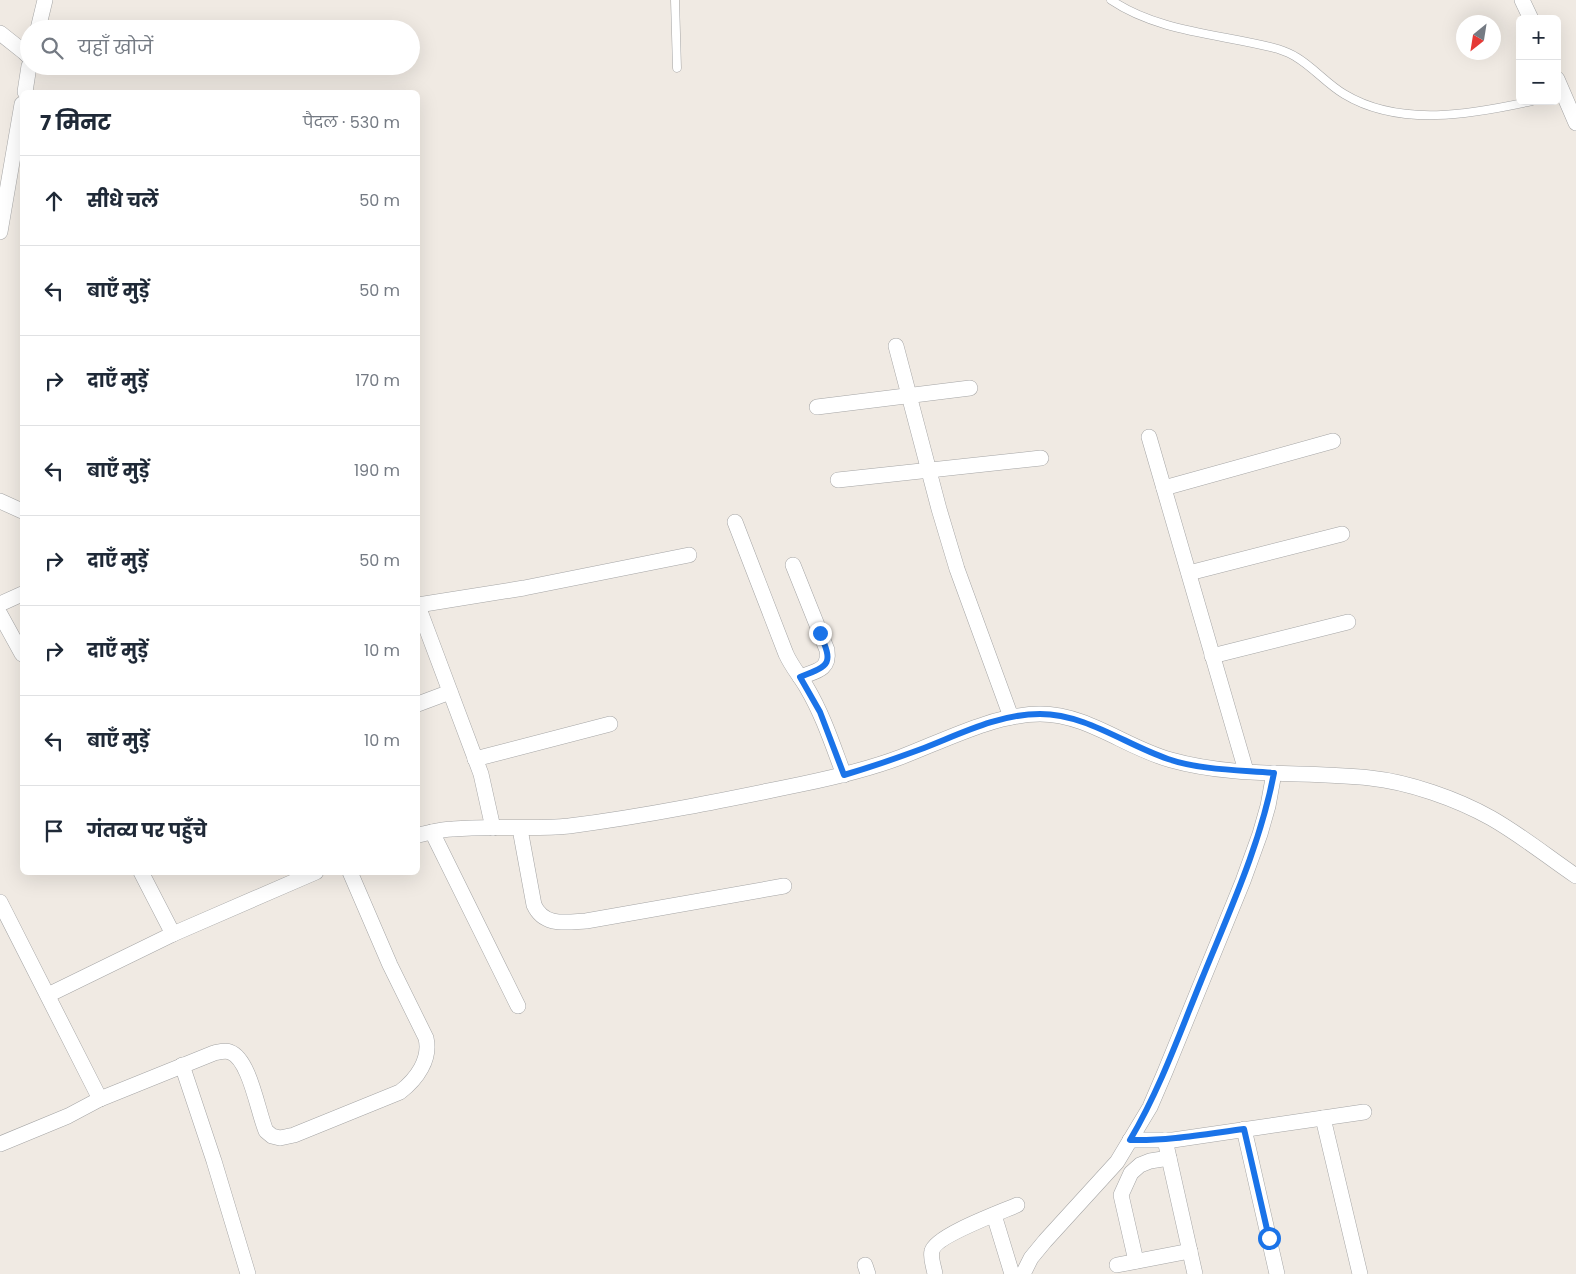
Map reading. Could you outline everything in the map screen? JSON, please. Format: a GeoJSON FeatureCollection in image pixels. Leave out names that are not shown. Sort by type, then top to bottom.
{"type":"FeatureCollection","features":[{"type":"Feature","properties":{"kind":"street"},"geometry":{"type":"LineString","coordinates":[[40,20],[45,0]]}},
{"type":"Feature","properties":{"kind":"street"},"geometry":{"type":"LineString","coordinates":[[1522,0],[1529,15]]}},
{"type":"Feature","properties":{"kind":"street"},"geometry":{"type":"LineString","coordinates":[[0,33],[20,49]]}},
{"type":"Feature","properties":{"kind":"street"},"geometry":{"type":"LineString","coordinates":[[24,90],[27,75]]}},
{"type":"Feature","properties":{"kind":"street"},"geometry":{"type":"LineString","coordinates":[[1561,95],[1576,123]]}},
{"type":"Feature","properties":{"kind":"street"},"geometry":{"type":"LineString","coordinates":[[0,232],[17,168],[20,130]]}},
{"type":"Feature","properties":{"kind":"street"},"geometry":{"type":"LineString","coordinates":[[896,346],[928,469],[957,569],[1011,716]]}},
{"type":"Feature","properties":{"kind":"street"},"geometry":{"type":"LineString","coordinates":[[817,407],[909,394],[970,388]]}},
{"type":"Feature","properties":{"kind":"street"},"geometry":{"type":"LineString","coordinates":[[1149,437],[1246,771]]}},
{"type":"Feature","properties":{"kind":"street"},"geometry":{"type":"LineString","coordinates":[[1164,488],[1333,441]]}},
{"type":"Feature","properties":{"kind":"street"},"geometry":{"type":"LineString","coordinates":[[838,480],[1042,458]]}},
{"type":"Feature","properties":{"kind":"street"},"geometry":{"type":"LineString","coordinates":[[0,501],[20,510]]}},
{"type":"Feature","properties":{"kind":"street"},"geometry":{"type":"LineString","coordinates":[[736,522],[786,654],[820,712],[844,775]]}},
{"type":"Feature","properties":{"kind":"street"},"geometry":{"type":"LineString","coordinates":[[1188,573],[1342,534]]}},
{"type":"Feature","properties":{"kind":"street"},"geometry":{"type":"LineString","coordinates":[[420,605],[524,588],[689,555]]}},
{"type":"Feature","properties":{"kind":"street"},"geometry":{"type":"LineString","coordinates":[[794,566],[827,650],[828,659],[825,666],[800,677]]}},
{"type":"Feature","properties":{"kind":"street"},"geometry":{"type":"LineString","coordinates":[[0,604],[20,595]]}},
{"type":"Feature","properties":{"kind":"street"},"geometry":{"type":"LineString","coordinates":[[420,610],[481,774],[493,828]]}},
{"type":"Feature","properties":{"kind":"street"},"geometry":{"type":"LineString","coordinates":[[0,614],[20,650]]}},
{"type":"Feature","properties":{"kind":"street"},"geometry":{"type":"LineString","coordinates":[[1212,656],[1348,622]]}},
{"type":"Feature","properties":{"kind":"street"},"geometry":{"type":"LineString","coordinates":[[420,703],[450,692]]}},
{"type":"Feature","properties":{"kind":"street"},"geometry":{"type":"LineString","coordinates":[[518,1006],[424,833],[451,829],[520,829],[568,826],[752,794],[844,775],[898,758],[1011,716],[1040,714],[1059,716],[1082,722],[1170,760],[1211,768],[1374,778],[1415,788],[1452,801],[1488,817],[1576,876]]}},
{"type":"Feature","properties":{"kind":"street"},"geometry":{"type":"LineString","coordinates":[[475,759],[610,724]]}},
{"type":"Feature","properties":{"kind":"street"},"geometry":{"type":"LineString","coordinates":[[1023,1274],[1031,1258],[1117,1162],[1150,1106],[1260,834],[1268,806],[1274,773]]}},
{"type":"Feature","properties":{"kind":"street"},"geometry":{"type":"LineString","coordinates":[[520,829],[534,905],[537,913],[554,922],[586,921],[784,886]]}},
{"type":"Feature","properties":{"kind":"street"},"geometry":{"type":"LineString","coordinates":[[143,875],[173,934]]}},
{"type":"Feature","properties":{"kind":"street"},"geometry":{"type":"LineString","coordinates":[[48,995],[291,878],[304,875]]}},
{"type":"Feature","properties":{"kind":"street"},"geometry":{"type":"LineString","coordinates":[[0,1144],[68,1116],[100,1099],[182,1065],[222,1051],[231,1052],[238,1058],[252,1086],[266,1131],[272,1136],[280,1138],[310,1129],[400,1092],[414,1080],[426,1057],[428,1048],[426,1038],[390,966],[351,875]]}},
{"type":"Feature","properties":{"kind":"street"},"geometry":{"type":"LineString","coordinates":[[0,902],[100,1099]]}},
{"type":"Feature","properties":{"kind":"street"},"geometry":{"type":"LineString","coordinates":[[182,1065],[214,1161],[248,1274]]}},
{"type":"Feature","properties":{"kind":"street"},"geometry":{"type":"LineString","coordinates":[[1130,1140],[1165,1140],[1364,1112]]}},
{"type":"Feature","properties":{"kind":"street"},"geometry":{"type":"LineString","coordinates":[[1323,1118],[1360,1274]]}},
{"type":"Feature","properties":{"kind":"street"},"geometry":{"type":"LineString","coordinates":[[1244,1129],[1277,1274]]}},
{"type":"Feature","properties":{"kind":"street"},"geometry":{"type":"LineString","coordinates":[[1165,1140],[1195,1274]]}},
{"type":"Feature","properties":{"kind":"street"},"geometry":{"type":"LineString","coordinates":[[1136,1261],[1121,1195],[1131,1173],[1140,1165],[1150,1161],[1169,1158]]}},
{"type":"Feature","properties":{"kind":"street"},"geometry":{"type":"LineString","coordinates":[[936,1274],[932,1251],[936,1243],[1017,1205]]}},
{"type":"Feature","properties":{"kind":"street"},"geometry":{"type":"LineString","coordinates":[[994,1215],[1012,1274]]}},
{"type":"Feature","properties":{"kind":"street"},"geometry":{"type":"LineString","coordinates":[[1117,1265],[1190,1251]]}},
{"type":"Feature","properties":{"kind":"lane"},"geometry":{"type":"LineString","coordinates":[[675,0],[677,68]]}},
{"type":"Feature","properties":{"kind":"lane"},"geometry":{"type":"LineString","coordinates":[[1112,0],[1150,20],[1278,49],[1295,56],[1345,94],[1364,104],[1387,110],[1407,114],[1436,115],[1470,112],[1516,104]]}},
{"type":"Feature","properties":{"kind":"route"},"geometry":{"type":"LineString","coordinates":[[820,633],[827,650],[828,659],[825,666],[800,677],[820,712],[844,775],[898,758],[1011,716],[1040,714],[1059,716],[1082,722],[1170,760],[1211,768],[1274,773],[1268,806],[1260,834],[1242,881],[1165,1072],[1150,1106],[1130,1140],[1172,1140],[1244,1129],[1269,1238]]}}]}
